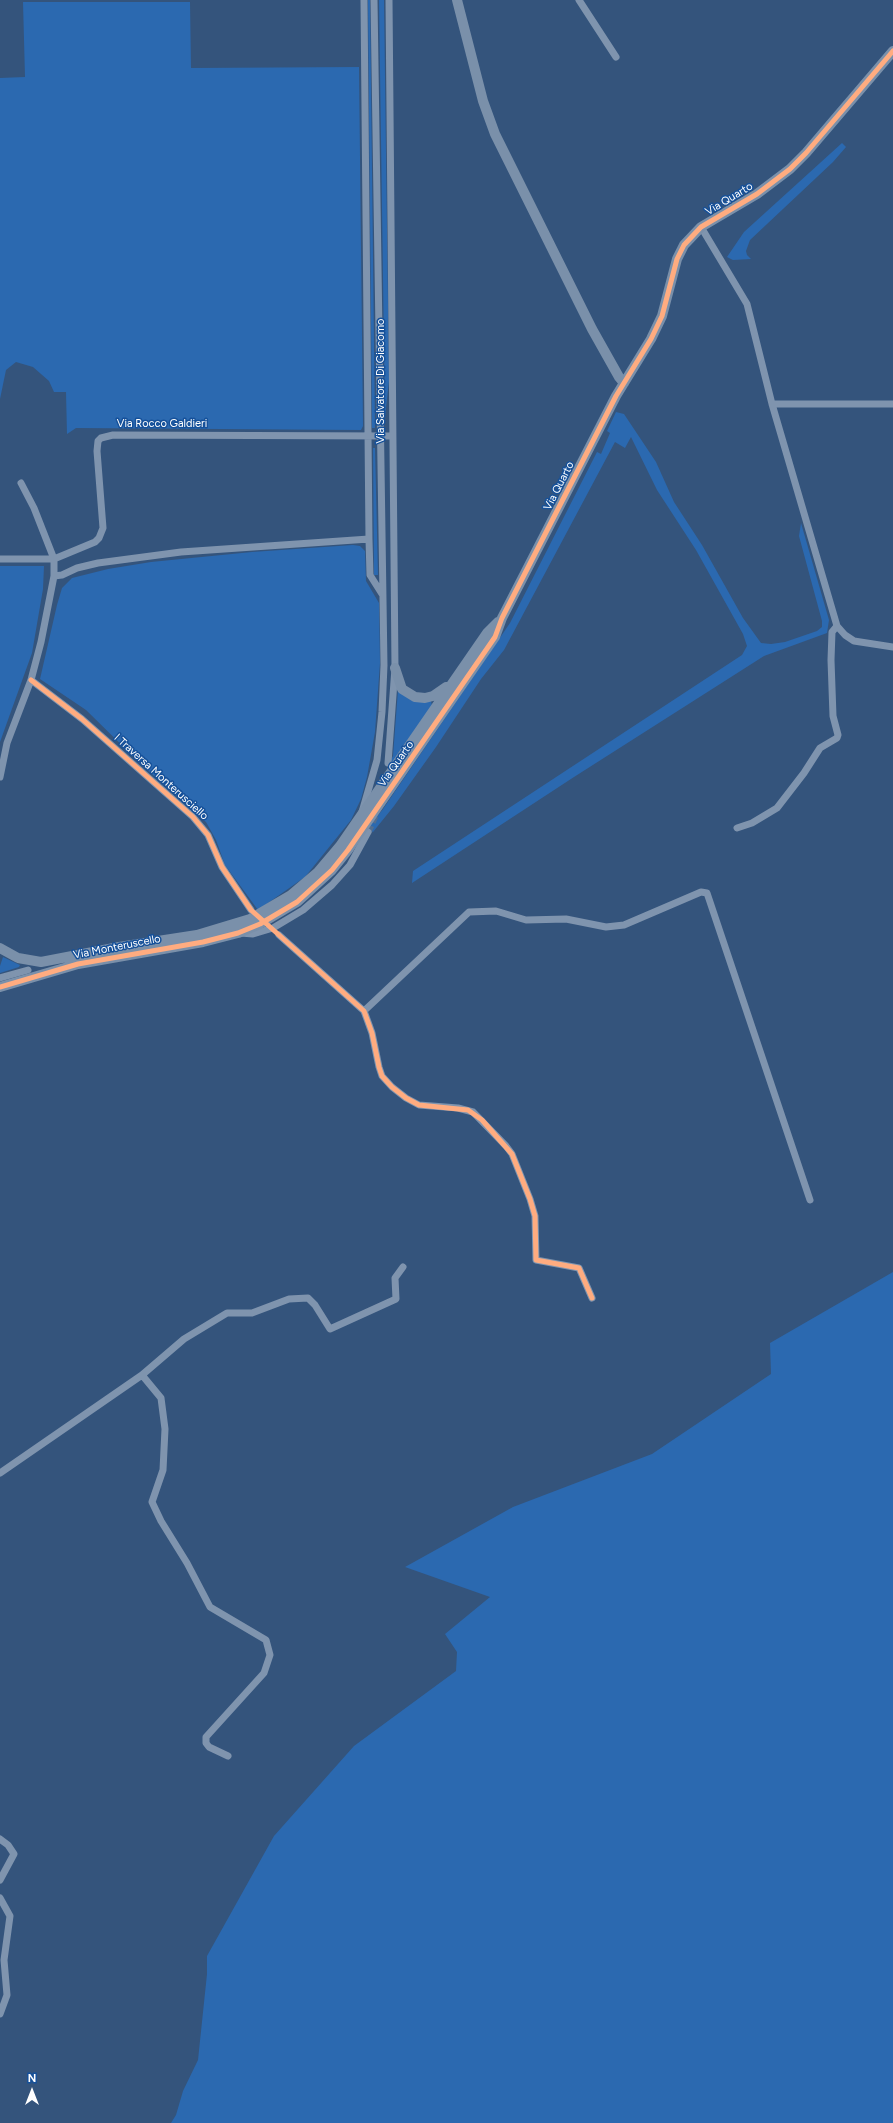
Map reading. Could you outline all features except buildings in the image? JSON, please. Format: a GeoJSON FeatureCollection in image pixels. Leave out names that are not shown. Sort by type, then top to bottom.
{"type":"FeatureCollection","features":[{"type":"Feature","properties":{"kind":"street","name":"Via Salvatore Di Giacomo"},"geometry":{"type":"LineString","coordinates":[[364,0],[370,575],[383,595]]}},
{"type":"Feature","properties":{"kind":"street","name":"Via Salvatore Di Giacomo"},"geometry":{"type":"LineString","coordinates":[[362,812],[377,760],[382,712],[384,665],[374,0]]}},
{"type":"Feature","properties":{"kind":"street","name":"Via Salvatore Di Giacomo"},"geometry":{"type":"LineString","coordinates":[[388,763],[395,668],[392,436],[392,146],[389,0]]}},
{"type":"Feature","properties":{"kind":"street"},"geometry":{"type":"LineString","coordinates":[[457,0],[483,101],[495,134],[592,329],[619,377],[624,383]]}},
{"type":"Feature","properties":{"kind":"street"},"geometry":{"type":"LineString","coordinates":[[579,0],[616,57]]}},
{"type":"Feature","properties":{"kind":"street","name":"Via Quarto"},"geometry":{"type":"LineString","coordinates":[[238,933],[260,924],[297,902],[325,878],[339,862],[494,637],[502,618],[624,383],[646,350],[659,322],[680,252],[701,227],[757,194],[790,169],[816,142],[893,50]]}},
{"type":"Feature","properties":{"kind":"street"},"geometry":{"type":"LineString","coordinates":[[701,227],[747,304],[772,404],[837,626],[845,635],[854,641],[893,647]]}},
{"type":"Feature","properties":{"kind":"street"},"geometry":{"type":"LineString","coordinates":[[772,404],[893,404]]}},
{"type":"Feature","properties":{"kind":"street","name":"Via Rocco Galdieri"},"geometry":{"type":"LineString","coordinates":[[54,559],[89,545],[99,538],[102,533],[104,523],[96,446],[98,441],[105,436],[392,436]]}},
{"type":"Feature","properties":{"kind":"street"},"geometry":{"type":"LineString","coordinates":[[0,778],[7,743],[31,680],[41,642],[54,576],[54,559],[34,508],[21,483]]}},
{"type":"Feature","properties":{"kind":"street"},"geometry":{"type":"LineString","coordinates":[[54,576],[62,575],[77,568],[98,563],[181,552],[369,539]]}},
{"type":"Feature","properties":{"kind":"street"},"geometry":{"type":"LineString","coordinates":[[0,559],[54,559]]}},
{"type":"Feature","properties":{"kind":"street","name":"Via Quarto"},"geometry":{"type":"LineString","coordinates":[[0,948],[18,958],[41,962],[119,947],[197,935],[235,924],[275,905],[305,884],[329,860],[487,634],[502,618]]}},
{"type":"Feature","properties":{"kind":"street"},"geometry":{"type":"LineString","coordinates":[[737,828],[752,823],[778,808],[804,773],[820,748],[837,738],[838,735],[833,716],[831,660],[832,632],[837,626]]}},
{"type":"Feature","properties":{"kind":"street"},"geometry":{"type":"LineString","coordinates":[[395,668],[402,689],[415,697],[424,698],[433,696],[442,688],[452,684]]}},
{"type":"Feature","properties":{"kind":"street","name":"I Traversa Monterusciello"},"geometry":{"type":"LineString","coordinates":[[31,680],[82,719],[193,817],[208,835],[222,867],[251,910]]}},
{"type":"Feature","properties":{"kind":"street"},"geometry":{"type":"LineString","coordinates":[[238,933],[253,934],[273,928],[303,910],[332,885],[350,865],[368,832]]}},
{"type":"Feature","properties":{"kind":"street"},"geometry":{"type":"LineString","coordinates":[[364,1012],[470,912],[496,911],[526,920],[566,919],[606,927],[624,926],[701,892],[707,893],[810,1200]]}},
{"type":"Feature","properties":{"kind":"street","name":"Via Monteruscello"},"geometry":{"type":"LineString","coordinates":[[0,987],[78,964],[203,942],[238,933]]}},
{"type":"Feature","properties":{"kind":"street"},"geometry":{"type":"LineString","coordinates":[[279,935],[364,1012],[372,1033],[382,1076],[392,1087],[406,1098],[419,1105],[458,1108],[473,1112],[506,1146],[512,1154],[530,1199],[535,1216],[536,1260],[580,1268],[592,1298]]}},
{"type":"Feature","properties":{"kind":"street"},"geometry":{"type":"LineString","coordinates":[[0,978],[28,970]]}},
{"type":"Feature","properties":{"kind":"street"},"geometry":{"type":"LineString","coordinates":[[0,1473],[142,1376],[184,1339],[227,1313],[252,1313],[289,1299],[308,1298],[315,1305],[330,1328],[396,1299],[395,1278],[403,1267]]}},
{"type":"Feature","properties":{"kind":"street"},"geometry":{"type":"LineString","coordinates":[[142,1376],[161,1398],[165,1429],[163,1470],[152,1502],[161,1521],[188,1563],[210,1607],[266,1640],[270,1655],[264,1673],[206,1737],[206,1743],[209,1747],[228,1756]]}},
{"type":"Feature","properties":{"kind":"street"},"geometry":{"type":"LineString","coordinates":[[0,1839],[8,1845],[14,1854],[0,1880]]}},
{"type":"Feature","properties":{"kind":"street"},"geometry":{"type":"LineString","coordinates":[[0,1898],[10,1916],[4,1960],[7,1995],[0,2014]]}},
{"type":"Feature","properties":{"kind":"shaded area"},"geometry":{"type":"Polygon","coordinates":[[[368,0],[370,0],[375,428],[372,428],[368,0]]]}},
{"type":"Feature","properties":{"kind":"shaded area"},"geometry":{"type":"Polygon","coordinates":[[[379,0],[384,0],[389,381],[385,417],[379,0]]]}},
{"type":"Feature","properties":{"kind":"shaded area"},"geometry":{"type":"Polygon","coordinates":[[[23,2],[190,2],[191,68],[359,67],[363,426],[361,430],[76,428],[67,434],[66,392],[54,392],[49,381],[33,367],[16,362],[6,370],[0,399],[0,78],[25,77],[23,2]]]}},
{"type":"Feature","properties":{"kind":"shaded area"},"geometry":{"type":"Polygon","coordinates":[[[842,143],[846,147],[833,162],[750,240],[746,251],[747,255],[751,259],[733,260],[727,257],[744,232],[842,143]]]}},
{"type":"Feature","properties":{"kind":"shaded area"},"geometry":{"type":"Polygon","coordinates":[[[616,412],[624,414],[656,462],[674,502],[702,545],[743,618],[761,643],[771,644],[785,642],[817,631],[822,627],[822,621],[799,536],[801,523],[829,620],[827,633],[764,656],[574,777],[412,883],[413,871],[742,655],[747,646],[743,634],[696,550],[657,490],[631,437],[625,448],[615,442],[504,650],[481,679],[436,747],[394,806],[373,832],[367,829],[383,809],[510,623],[597,452],[601,454],[610,433],[607,431],[616,412]]]}},
{"type":"Feature","properties":{"kind":"shaded area"},"geometry":{"type":"Polygon","coordinates":[[[373,448],[375,448],[378,575],[374,575],[373,448]]]}},
{"type":"Feature","properties":{"kind":"shaded area"},"geometry":{"type":"Polygon","coordinates":[[[353,545],[360,546],[365,551],[366,581],[379,603],[380,663],[375,732],[367,777],[361,799],[351,820],[305,877],[258,910],[225,865],[216,840],[206,822],[145,768],[86,710],[40,679],[57,605],[62,588],[72,578],[108,569],[151,562],[252,552],[353,545]]]}},
{"type":"Feature","properties":{"kind":"shaded area"},"geometry":{"type":"Polygon","coordinates":[[[0,566],[44,566],[43,589],[32,653],[0,742],[0,566]]]}},
{"type":"Feature","properties":{"kind":"shaded area"},"geometry":{"type":"Polygon","coordinates":[[[398,690],[431,701],[432,706],[392,763],[389,763],[393,756],[398,690]]]}},
{"type":"Feature","properties":{"kind":"shaded area"},"geometry":{"type":"Polygon","coordinates":[[[3,957],[20,965],[19,967],[0,973],[0,966],[3,957]]]}},
{"type":"Feature","properties":{"kind":"shaded area"},"geometry":{"type":"Polygon","coordinates":[[[893,1272],[893,2123],[171,2123],[176,2115],[183,2091],[198,2060],[207,1974],[207,1956],[274,1836],[354,1746],[456,1671],[457,1652],[445,1634],[490,1597],[405,1567],[513,1507],[652,1454],[771,1374],[770,1343],[893,1272]]]}},
{"type":"Feature","properties":{"kind":"tunnel"},"geometry":{"type":"LineString","coordinates":[[368,832],[375,816]]}},
{"type":"Feature","properties":{"kind":"cycle path"},"geometry":{"type":"LineString","coordinates":[[0,987],[78,964],[203,942],[238,933],[260,924],[297,902],[332,870],[348,850],[495,637],[502,618],[616,396],[651,339],[662,316],[677,259],[684,245],[701,227],[757,194],[790,169],[806,153],[893,51]]}},
{"type":"Feature","properties":{"kind":"cycle path"},"geometry":{"type":"LineString","coordinates":[[31,680],[82,719],[193,817],[208,835],[222,867],[251,910],[364,1011],[372,1033],[382,1076],[392,1087],[406,1098],[419,1105],[468,1110],[482,1120],[512,1154],[530,1199],[535,1216],[536,1260],[579,1268],[592,1298]]}}]}
